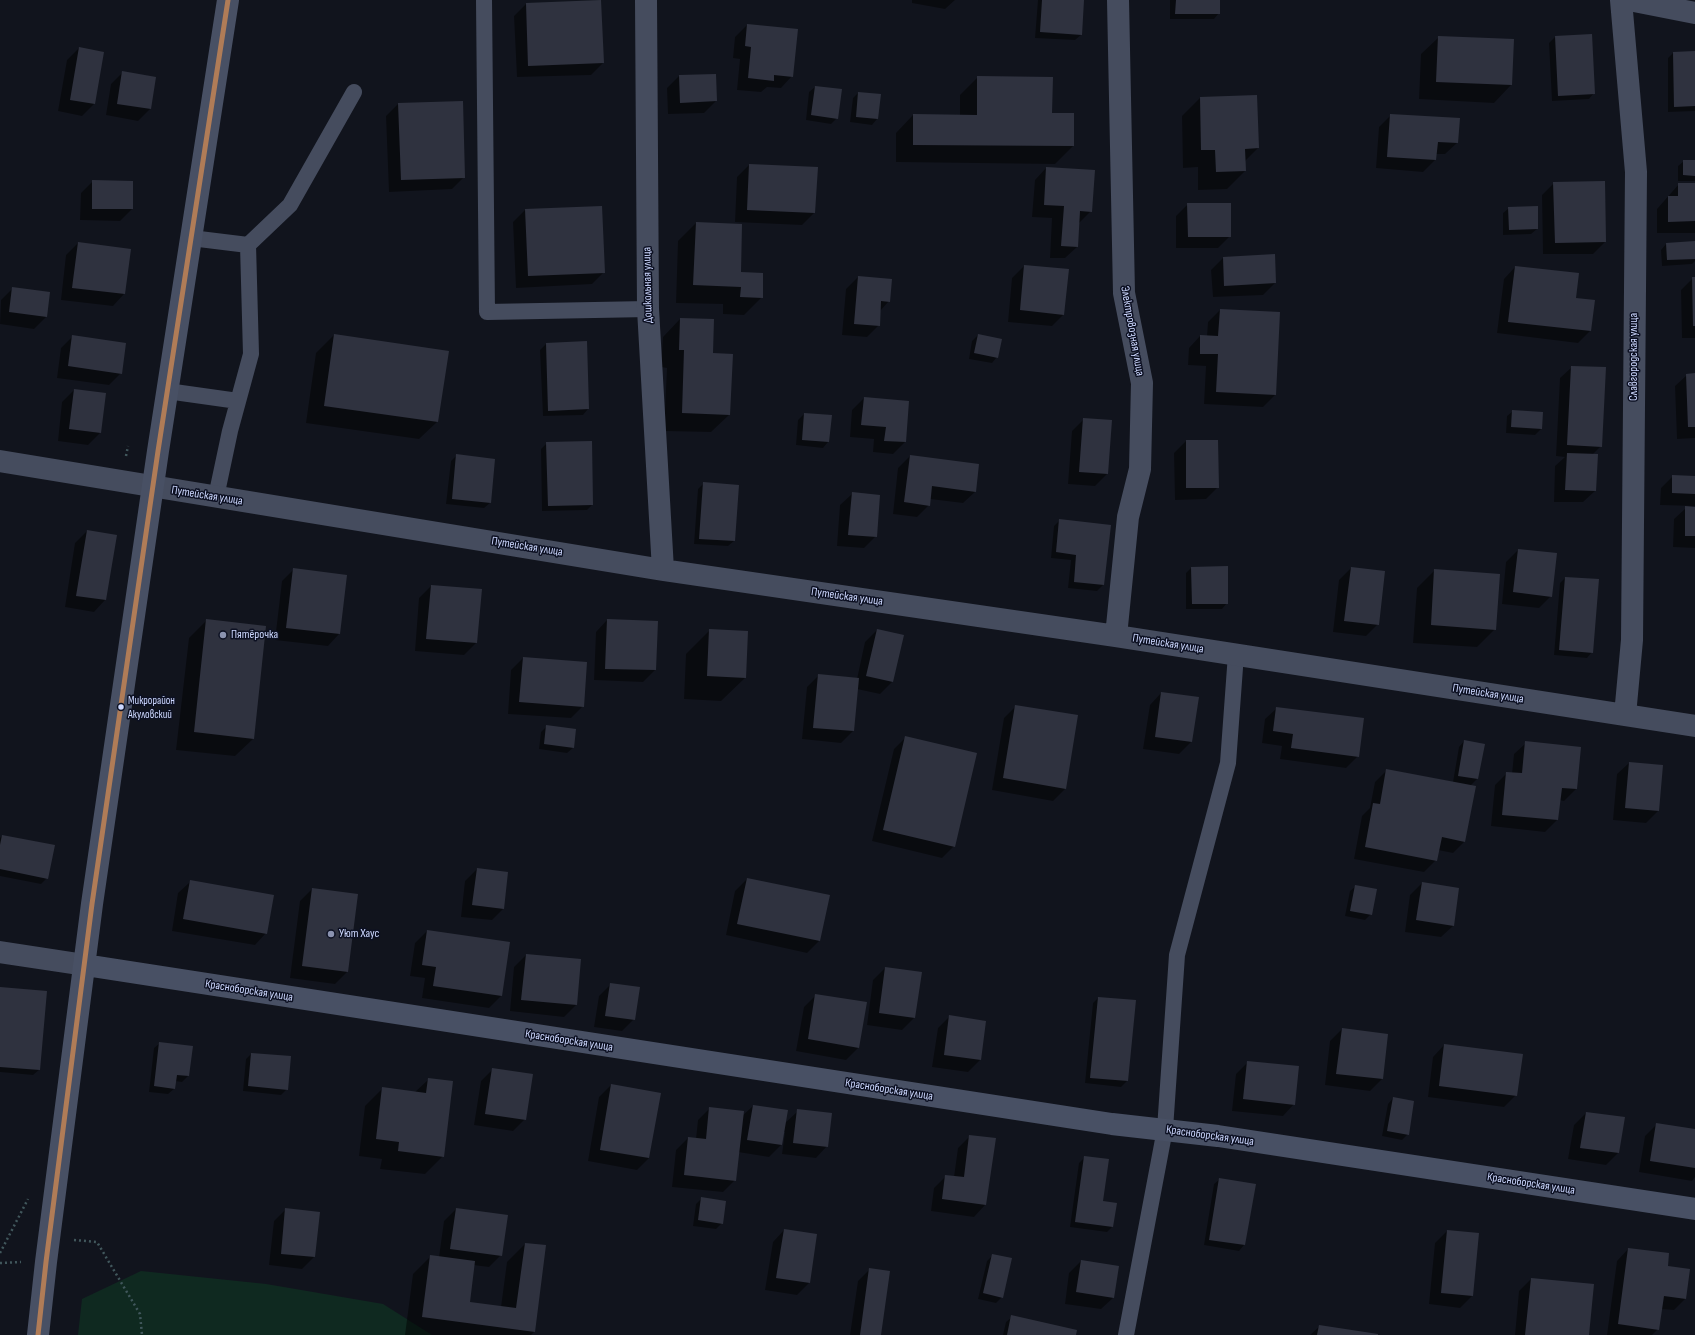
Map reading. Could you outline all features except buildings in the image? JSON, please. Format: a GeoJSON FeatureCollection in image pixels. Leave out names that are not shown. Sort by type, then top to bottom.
{"type":"FeatureCollection","features":[{"type":"Feature","properties":{"kind":"street"},"geometry":{"type":"LineString","coordinates":[[38,1335],[49,1236],[93,896],[167,391],[228,0]]}},
{"type":"Feature","properties":{"kind":"street","name":"Дошкольная улица"},"geometry":{"type":"LineString","coordinates":[[646,0],[648,309],[663,570]]}},
{"type":"Feature","properties":{"kind":"street","name":"Электровозная улица"},"geometry":{"type":"LineString","coordinates":[[1116,636],[1128,517],[1140,469],[1142,383],[1124,293],[1118,0]]}},
{"type":"Feature","properties":{"kind":"street","name":"Славгородская улица"},"geometry":{"type":"LineString","coordinates":[[1621,0],[1636,172],[1632,640],[1625,715]]}},
{"type":"Feature","properties":{"kind":"street"},"geometry":{"type":"LineString","coordinates":[[1629,0],[1695,13]]}},
{"type":"Feature","properties":{"kind":"street","name":"Путейская улица"},"geometry":{"type":"LineString","coordinates":[[0,461],[663,570],[1236,654],[1695,726]]}},
{"type":"Feature","properties":{"kind":"street"},"geometry":{"type":"LineString","coordinates":[[0,952],[85,965]]}},
{"type":"Feature","properties":{"kind":"street","name":"Красноборская улица"},"geometry":{"type":"LineString","coordinates":[[85,965],[1112,1124],[1225,1137],[1695,1210]]}},
{"type":"Feature","properties":{"kind":"lane"},"geometry":{"type":"LineString","coordinates":[[484,0],[487,312],[648,309]]}},
{"type":"Feature","properties":{"kind":"lane"},"geometry":{"type":"LineString","coordinates":[[216,497],[230,431],[251,354],[248,245],[290,205],[354,92]]}},
{"type":"Feature","properties":{"kind":"lane"},"geometry":{"type":"LineString","coordinates":[[191,238],[248,245]]}},
{"type":"Feature","properties":{"kind":"lane"},"geometry":{"type":"LineString","coordinates":[[167,391],[238,400]]}},
{"type":"Feature","properties":{"kind":"lane"},"geometry":{"type":"LineString","coordinates":[[1126,1335],[1165,1129],[1176,955],[1228,763],[1236,654]]}},
{"type":"Feature","properties":{"kind":"path"},"geometry":{"type":"LineString","coordinates":[[49,1236],[97,1242],[140,1314],[142,1335]]}},
{"type":"Feature","properties":{"kind":"green space"},"geometry":{"type":"Polygon","coordinates":[[[141,1271],[266,1284],[383,1304],[432,1335],[78,1335],[82,1299],[141,1271]]]}},
{"type":"Feature","properties":{"kind":"transit line"},"geometry":{"type":"LineString","coordinates":[[38,1335],[92,904],[158,451],[228,0]]}},
{"type":"Feature","properties":{"kind":"place","name":"Пятёрочка"},"geometry":{"type":"Point","coordinates":[223,635]}},
{"type":"Feature","properties":{"kind":"place","name":"Микрорайон Акуловский"},"geometry":{"type":"Point","coordinates":[121,707]}},
{"type":"Feature","properties":{"kind":"place","name":"Уют Хаус"},"geometry":{"type":"Point","coordinates":[331,934]}}]}
